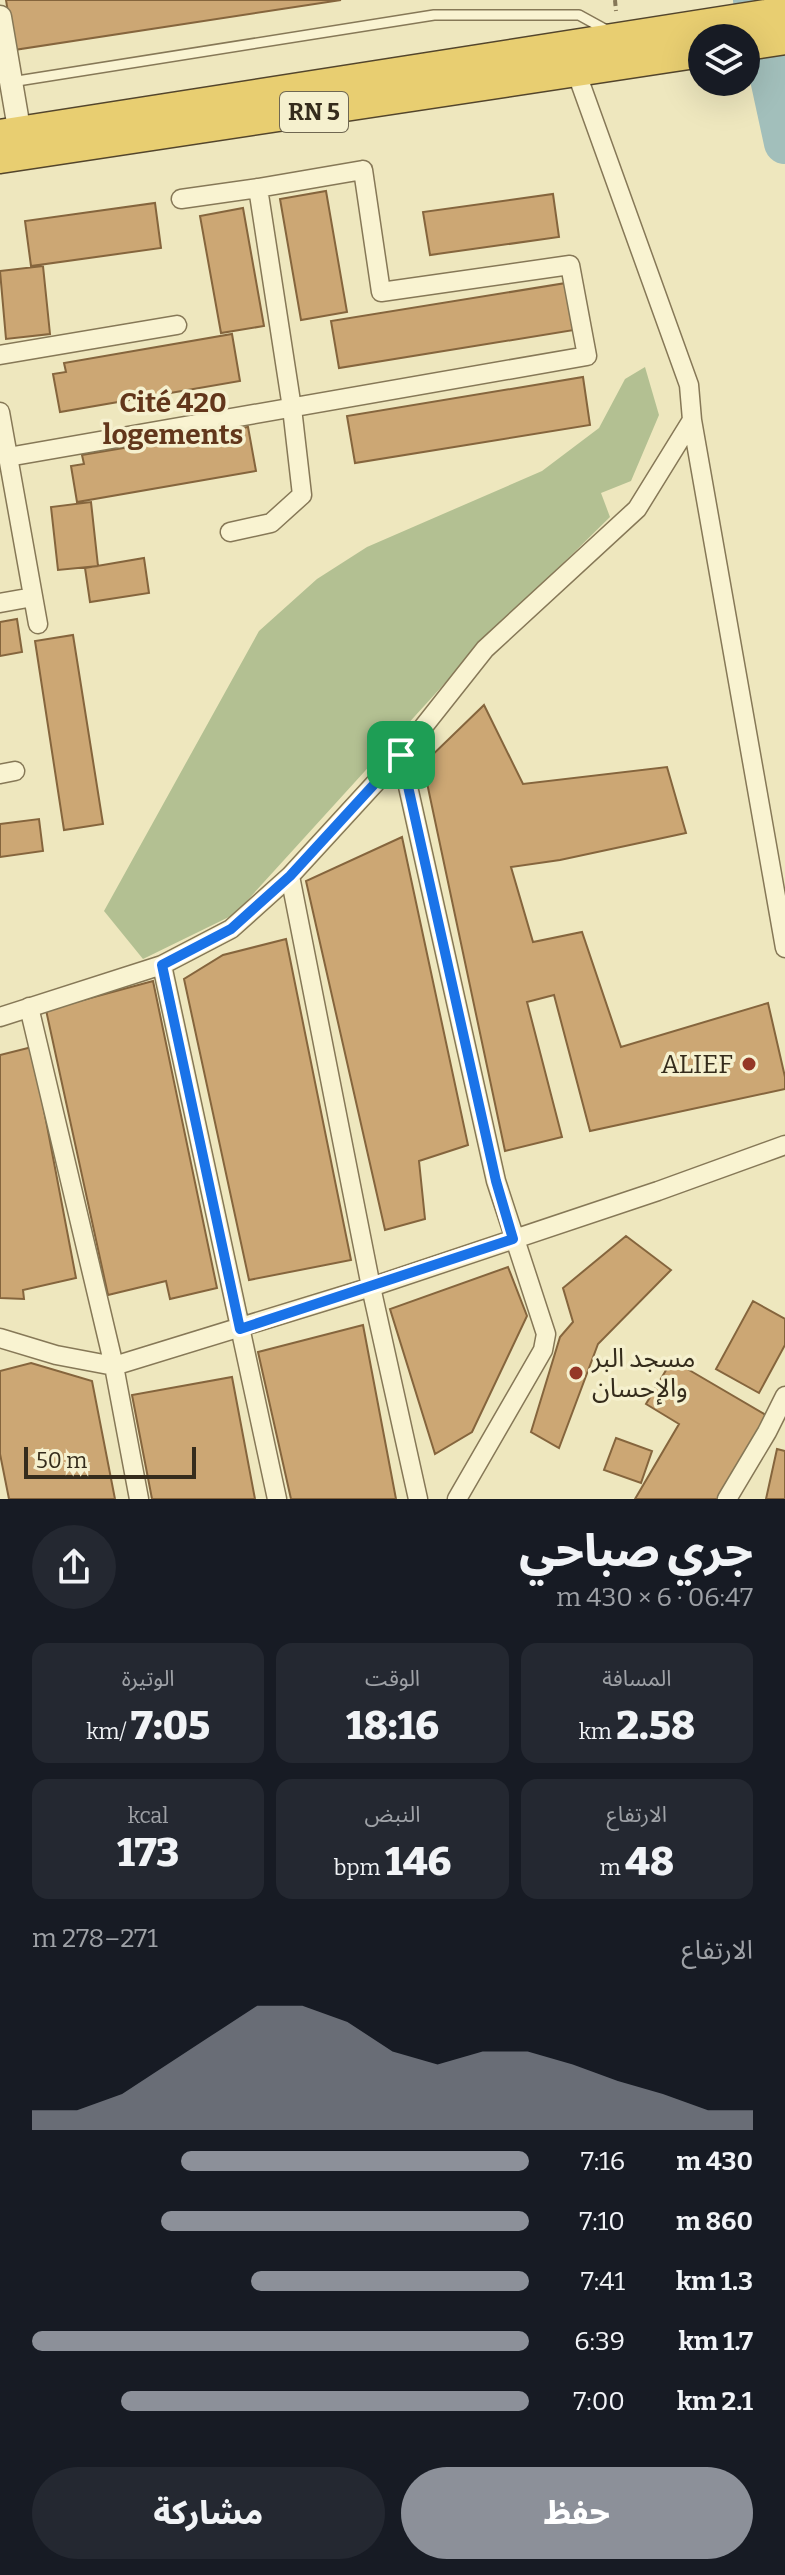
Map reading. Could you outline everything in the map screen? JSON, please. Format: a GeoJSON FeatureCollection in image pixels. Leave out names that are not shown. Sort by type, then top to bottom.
{"type":"FeatureCollection","features":[{"type":"Feature","properties":{"kind":"highway","name":"RN 5"},"geometry":{"type":"LineString","coordinates":[[11,145],[623,51],[785,12]]}},
{"type":"Feature","properties":{"kind":"highway"},"geometry":{"type":"LineString","coordinates":[[760,43],[785,39]]}},
{"type":"Feature","properties":{"kind":"highway","name":"RN 5"},"geometry":{"type":"LineString","coordinates":[[623,51],[688,52]]}},
{"type":"Feature","properties":{"kind":"street"},"geometry":{"type":"LineString","coordinates":[[0,17],[11,82],[11,145]]}},
{"type":"Feature","properties":{"kind":"street"},"geometry":{"type":"LineString","coordinates":[[572,59],[689,385],[692,420],[785,948]]}},
{"type":"Feature","properties":{"kind":"street"},"geometry":{"type":"LineString","coordinates":[[8,457],[587,356],[570,265],[381,292],[363,170],[181,199]]}},
{"type":"Feature","properties":{"kind":"street"},"geometry":{"type":"LineString","coordinates":[[230,532],[271,523],[302,495],[292,408],[258,188]]}},
{"type":"Feature","properties":{"kind":"street"},"geometry":{"type":"LineString","coordinates":[[0,355],[177,325]]}},
{"type":"Feature","properties":{"kind":"street"},"geometry":{"type":"LineString","coordinates":[[0,412],[38,624]]}},
{"type":"Feature","properties":{"kind":"street"},"geometry":{"type":"LineString","coordinates":[[0,1017],[162,965],[231,929],[290,876],[401,755],[485,649],[637,509],[692,420]]}},
{"type":"Feature","properties":{"kind":"street"},"geometry":{"type":"LineString","coordinates":[[0,603],[33,597]]}},
{"type":"Feature","properties":{"kind":"street"},"geometry":{"type":"LineString","coordinates":[[401,755],[496,1181],[546,1334],[543,1350],[457,1499]]}},
{"type":"Feature","properties":{"kind":"street"},"geometry":{"type":"LineString","coordinates":[[290,876],[371,1287],[418,1499]]}},
{"type":"Feature","properties":{"kind":"street"},"geometry":{"type":"LineString","coordinates":[[162,965],[277,1499]]}},
{"type":"Feature","properties":{"kind":"street"},"geometry":{"type":"LineString","coordinates":[[29,1007],[114,1366],[139,1499]]}},
{"type":"Feature","properties":{"kind":"street"},"geometry":{"type":"LineString","coordinates":[[0,1338],[56,1355],[114,1366],[371,1287],[785,1145]]}},
{"type":"Feature","properties":{"kind":"street"},"geometry":{"type":"LineString","coordinates":[[727,1499],[785,1396]]}},
{"type":"Feature","properties":{"kind":"lane"},"geometry":{"type":"LineString","coordinates":[[11,82],[434,15],[579,15],[623,51]]}},
{"type":"Feature","properties":{"kind":"green space"},"geometry":{"type":"Polygon","coordinates":[[[645,367],[659,415],[631,481],[601,493],[610,517],[475,650],[235,914],[143,959],[104,911],[259,631],[317,579],[367,547],[542,471],[599,428],[625,379],[645,367]]]}},
{"type":"Feature","properties":{"kind":"building"},"geometry":{"type":"Polygon","coordinates":[[[6,0],[341,0],[14,50],[6,0]]]}},
{"type":"Feature","properties":{"kind":"building"},"geometry":{"type":"Polygon","coordinates":[[[326,191],[347,312],[301,320],[280,199],[326,191]]]}},
{"type":"Feature","properties":{"kind":"building"},"geometry":{"type":"Polygon","coordinates":[[[553,194],[559,237],[430,255],[423,212],[553,194]]]}},
{"type":"Feature","properties":{"kind":"building"},"geometry":{"type":"Polygon","coordinates":[[[155,203],[161,248],[31,266],[25,221],[155,203]]]}},
{"type":"Feature","properties":{"kind":"building"},"geometry":{"type":"Polygon","coordinates":[[[243,208],[264,326],[221,333],[200,216],[243,208]]]}},
{"type":"Feature","properties":{"kind":"building"},"geometry":{"type":"Polygon","coordinates":[[[43,266],[50,334],[6,339],[0,271],[43,266]]]}},
{"type":"Feature","properties":{"kind":"building"},"geometry":{"type":"Polygon","coordinates":[[[566,283],[574,330],[339,368],[331,321],[566,283]]]}},
{"type":"Feature","properties":{"kind":"building"},"geometry":{"type":"Polygon","coordinates":[[[232,334],[240,381],[60,412],[53,374],[66,372],[64,363],[232,334]]]}},
{"type":"Feature","properties":{"kind":"building"},"geometry":{"type":"Polygon","coordinates":[[[583,377],[590,425],[355,463],[347,416],[583,377]]]}},
{"type":"Feature","properties":{"kind":"building"},"geometry":{"type":"Polygon","coordinates":[[[248,427],[256,471],[77,502],[71,466],[84,464],[82,455],[248,427]]]}},
{"type":"Feature","properties":{"kind":"building"},"geometry":{"type":"Polygon","coordinates":[[[91,502],[98,566],[58,570],[51,507],[91,502]]]}},
{"type":"Feature","properties":{"kind":"building"},"geometry":{"type":"Polygon","coordinates":[[[144,558],[149,593],[90,602],[85,568],[144,558]]]}},
{"type":"Feature","properties":{"kind":"building"},"geometry":{"type":"Polygon","coordinates":[[[17,619],[22,652],[0,656],[0,622],[17,619]]]}},
{"type":"Feature","properties":{"kind":"building"},"geometry":{"type":"Polygon","coordinates":[[[73,635],[103,824],[64,830],[35,641],[73,635]]]}},
{"type":"Feature","properties":{"kind":"building"},"geometry":{"type":"Polygon","coordinates":[[[484,705],[523,784],[667,767],[686,833],[560,860],[511,867],[533,942],[582,932],[621,1047],[768,1003],[785,1089],[590,1131],[554,995],[527,1002],[562,1137],[505,1151],[423,764],[484,705]]]}},
{"type":"Feature","properties":{"kind":"building"},"geometry":{"type":"Polygon","coordinates":[[[39,819],[43,851],[0,857],[0,824],[39,819]]]}},
{"type":"Feature","properties":{"kind":"building"},"geometry":{"type":"Polygon","coordinates":[[[402,837],[468,1145],[419,1161],[425,1219],[385,1230],[306,881],[402,837]]]}},
{"type":"Feature","properties":{"kind":"building"},"geometry":{"type":"Polygon","coordinates":[[[286,939],[351,1260],[249,1280],[184,979],[223,955],[286,939]]]}},
{"type":"Feature","properties":{"kind":"building"},"geometry":{"type":"Polygon","coordinates":[[[153,981],[217,1288],[170,1299],[166,1281],[108,1295],[46,1010],[153,981]]]}},
{"type":"Feature","properties":{"kind":"building"},"geometry":{"type":"Polygon","coordinates":[[[32,1047],[76,1278],[23,1290],[24,1299],[0,1298],[0,1055],[32,1047]]]}},
{"type":"Feature","properties":{"kind":"building"},"geometry":{"type":"Polygon","coordinates":[[[626,1236],[671,1270],[598,1344],[559,1448],[531,1432],[560,1337],[573,1322],[563,1288],[626,1236]]]}},
{"type":"Feature","properties":{"kind":"building"},"geometry":{"type":"Polygon","coordinates":[[[508,1267],[527,1316],[472,1432],[435,1454],[390,1309],[508,1267]]]}},
{"type":"Feature","properties":{"kind":"building"},"geometry":{"type":"Polygon","coordinates":[[[753,1301],[785,1319],[785,1345],[759,1393],[716,1369],[753,1301]]]}},
{"type":"Feature","properties":{"kind":"building"},"geometry":{"type":"Polygon","coordinates":[[[363,1325],[396,1499],[291,1499],[258,1352],[363,1325]]]}},
{"type":"Feature","properties":{"kind":"building"},"geometry":{"type":"Polygon","coordinates":[[[672,1360],[771,1418],[723,1499],[635,1499],[679,1424],[646,1404],[672,1360]]]}},
{"type":"Feature","properties":{"kind":"building"},"geometry":{"type":"Polygon","coordinates":[[[31,1363],[92,1381],[115,1499],[9,1499],[0,1454],[0,1371],[31,1363]]]}},
{"type":"Feature","properties":{"kind":"building"},"geometry":{"type":"Polygon","coordinates":[[[232,1377],[255,1499],[152,1499],[132,1395],[232,1377]]]}},
{"type":"Feature","properties":{"kind":"building"},"geometry":{"type":"Polygon","coordinates":[[[616,1438],[652,1451],[641,1483],[604,1470],[616,1438]]]}},
{"type":"Feature","properties":{"kind":"building"},"geometry":{"type":"Polygon","coordinates":[[[777,1449],[785,1451],[785,1499],[766,1499],[777,1449]]]}},
{"type":"Feature","properties":{"kind":"waterway"},"geometry":{"type":"LineString","coordinates":[[754,0],[785,143]]}},
{"type":"Feature","properties":{"kind":"place","name":"ALIEF"},"geometry":{"type":"Point","coordinates":[749,1064]}},
{"type":"Feature","properties":{"kind":"place","name":"مسجد البر والإحسان"},"geometry":{"type":"Point","coordinates":[576,1373]}},
{"type":"Feature","properties":{"kind":"district","name":"Cité 420 logements"},"geometry":{"type":"Point","coordinates":[173,418]}},
{"type":"Feature","properties":{"kind":"route"},"geometry":{"type":"LineString","coordinates":[[401,755],[496,1181],[513,1239],[240,1329],[162,965],[231,929],[290,876],[401,755]]}}]}
